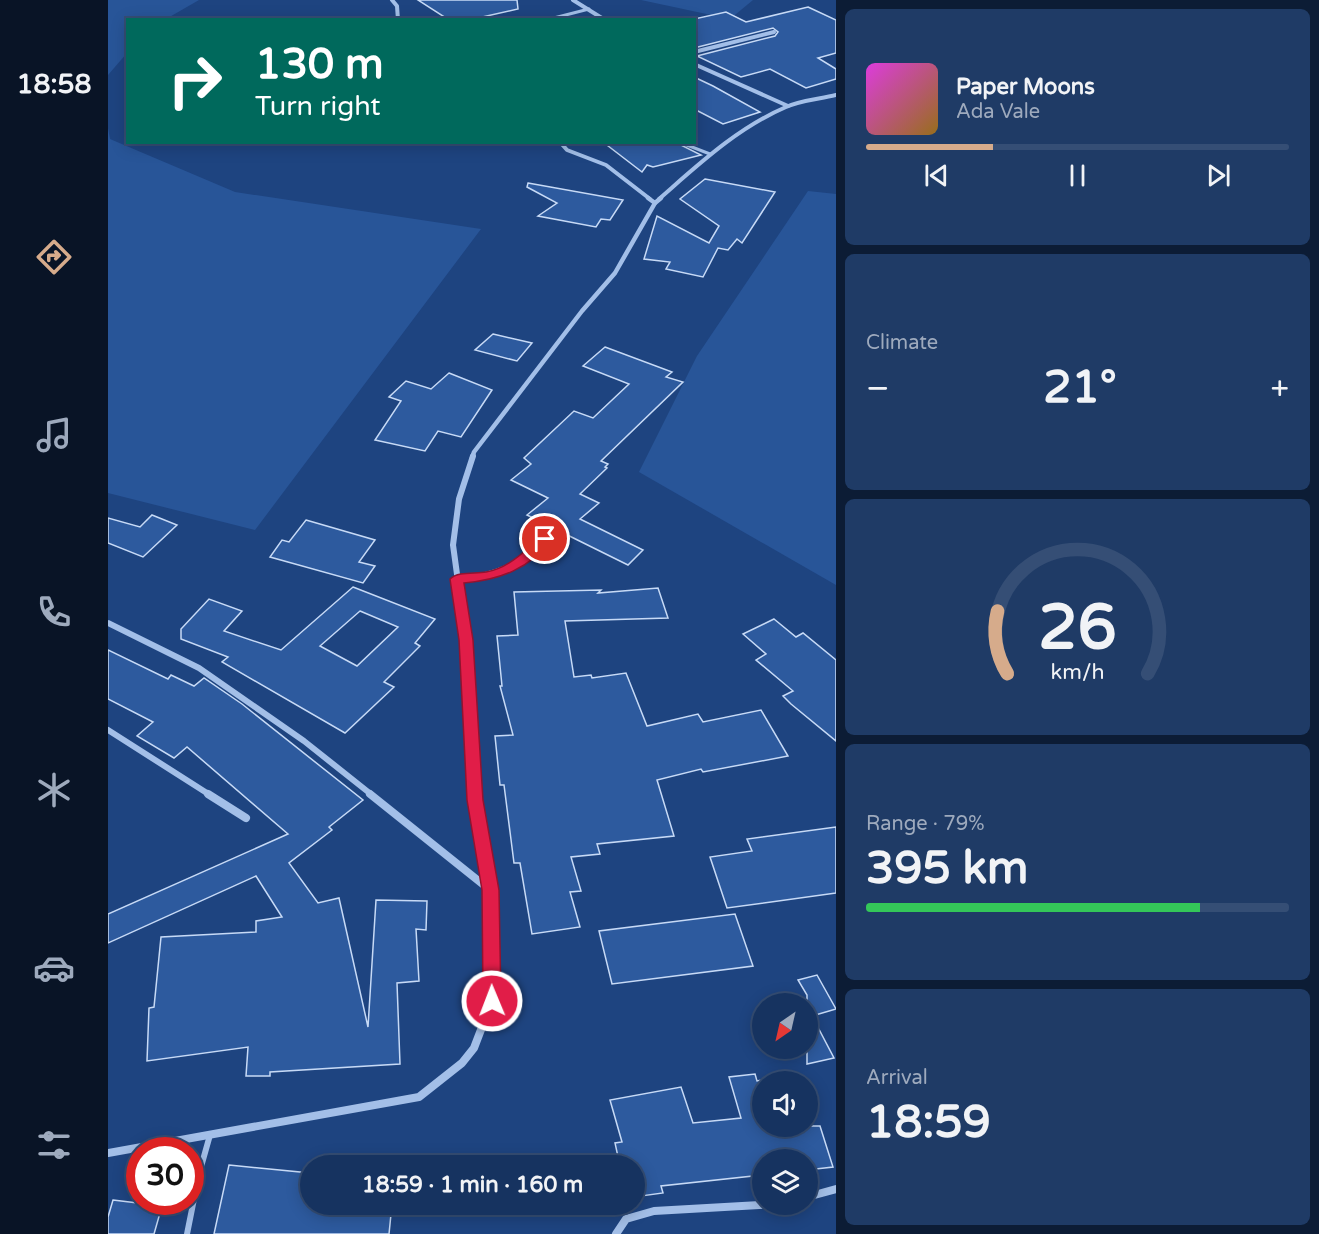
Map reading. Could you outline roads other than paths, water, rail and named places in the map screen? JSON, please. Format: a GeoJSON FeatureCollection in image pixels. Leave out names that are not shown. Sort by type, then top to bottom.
{"type":"FeatureCollection","features":[{"type":"Feature","properties":{"kind":"street"},"geometry":{"type":"LineString","coordinates":[[392,0],[397,6],[398,18]]}},
{"type":"Feature","properties":{"kind":"street"},"geometry":{"type":"LineString","coordinates":[[573,0],[602,18]]}},
{"type":"Feature","properties":{"kind":"street"},"geometry":{"type":"LineString","coordinates":[[696,52],[774,32]]}},
{"type":"Feature","properties":{"kind":"street"},"geometry":{"type":"LineString","coordinates":[[696,65],[788,106]]}},
{"type":"Feature","properties":{"kind":"street"},"geometry":{"type":"LineString","coordinates":[[108,1153],[419,1097],[453,1070],[474,1048],[492,1001],[490,890],[475,800],[466,640],[453,545],[459,499],[474,452],[582,311],[615,273],[655,203],[710,154],[757,122],[788,106],[836,95]]}},
{"type":"Feature","properties":{"kind":"street"},"geometry":{"type":"LineString","coordinates":[[562,144],[567,150],[606,165],[655,203]]}},
{"type":"Feature","properties":{"kind":"street"},"geometry":{"type":"LineString","coordinates":[[108,623],[199,668],[304,741],[490,890]]}},
{"type":"Feature","properties":{"kind":"street"},"geometry":{"type":"LineString","coordinates":[[108,730],[246,818]]}},
{"type":"Feature","properties":{"kind":"street"},"geometry":{"type":"LineString","coordinates":[[818,1194],[836,1189]]}},
{"type":"Feature","properties":{"kind":"street"},"geometry":{"type":"LineString","coordinates":[[616,1234],[620,1225],[627,1218],[647,1212],[690,1207],[752,1205]]}},
{"type":"Feature","properties":{"kind":"lane"},"geometry":{"type":"LineString","coordinates":[[554,18],[589,9]]}},
{"type":"Feature","properties":{"kind":"lane"},"geometry":{"type":"LineString","coordinates":[[685,144],[710,154]]}},
{"type":"Feature","properties":{"kind":"lane"},"geometry":{"type":"LineString","coordinates":[[457,579],[490,576],[507,570],[523,560],[545,539]]}},
{"type":"Feature","properties":{"kind":"lane"},"geometry":{"type":"LineString","coordinates":[[187,1234],[199,1174],[210,1135]]}}]}
